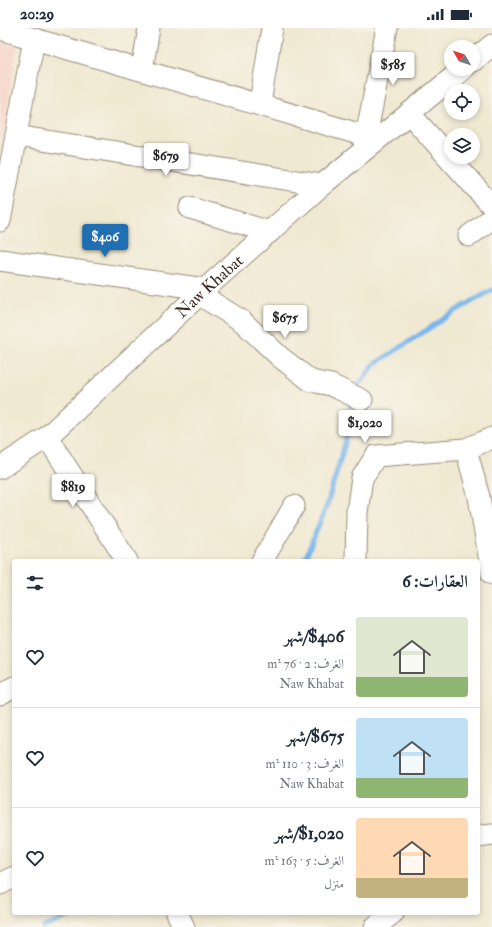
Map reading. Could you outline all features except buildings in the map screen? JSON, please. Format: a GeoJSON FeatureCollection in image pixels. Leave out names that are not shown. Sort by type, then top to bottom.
{"type":"FeatureCollection","features":[{"type":"Feature","properties":{"kind":"street"},"geometry":{"type":"LineString","coordinates":[[142,70],[149,28]]}},
{"type":"Feature","properties":{"kind":"street"},"geometry":{"type":"LineString","coordinates":[[260,104],[272,28]]}},
{"type":"Feature","properties":{"kind":"street"},"geometry":{"type":"LineString","coordinates":[[0,29],[25,34],[371,138],[387,28]]}},
{"type":"Feature","properties":{"kind":"street"},"geometry":{"type":"LineString","coordinates":[[0,220],[16,136],[25,34]]}},
{"type":"Feature","properties":{"kind":"street"},"geometry":{"type":"LineString","coordinates":[[480,55],[492,45]]}},
{"type":"Feature","properties":{"kind":"street","name":"Naw Khabat"},"geometry":{"type":"LineString","coordinates":[[0,468],[47,437],[202,292],[322,185],[371,138],[408,113],[454,76]]}},
{"type":"Feature","properties":{"kind":"street"},"geometry":{"type":"LineString","coordinates":[[408,113],[492,206]]}},
{"type":"Feature","properties":{"kind":"street"},"geometry":{"type":"LineString","coordinates":[[16,136],[322,185]]}},
{"type":"Feature","properties":{"kind":"street"},"geometry":{"type":"LineString","coordinates":[[190,208],[270,232]]}},
{"type":"Feature","properties":{"kind":"street"},"geometry":{"type":"LineString","coordinates":[[470,236],[492,218]]}},
{"type":"Feature","properties":{"kind":"street"},"geometry":{"type":"LineString","coordinates":[[0,260],[202,292],[242,321],[280,357],[311,381],[331,385],[362,400]]}},
{"type":"Feature","properties":{"kind":"street"},"geometry":{"type":"LineString","coordinates":[[47,437],[126,559]]}},
{"type":"Feature","properties":{"kind":"street"},"geometry":{"type":"LineString","coordinates":[[356,559],[357,512],[362,478],[376,456],[466,448],[492,438]]}},
{"type":"Feature","properties":{"kind":"street"},"geometry":{"type":"LineString","coordinates":[[466,448],[479,497],[492,574]]}},
{"type":"Feature","properties":{"kind":"street"},"geometry":{"type":"LineString","coordinates":[[263,559],[294,506]]}},
{"type":"Feature","properties":{"kind":"street"},"geometry":{"type":"LineString","coordinates":[[0,695],[12,688]]}},
{"type":"Feature","properties":{"kind":"street"},"geometry":{"type":"LineString","coordinates":[[480,836],[492,834]]}},
{"type":"Feature","properties":{"kind":"street"},"geometry":{"type":"LineString","coordinates":[[0,884],[12,878]]}},
{"type":"Feature","properties":{"kind":"street"},"geometry":{"type":"LineString","coordinates":[[178,915],[184,927]]}},
{"type":"Feature","properties":{"kind":"street"},"geometry":{"type":"LineString","coordinates":[[375,927],[390,915]]}},
{"type":"Feature","properties":{"kind":"shaded area"},"geometry":{"type":"Polygon","coordinates":[[[0,43],[17,46],[0,154],[0,43]]]}},
{"type":"Feature","properties":{"kind":"waterway"},"geometry":{"type":"LineString","coordinates":[[358,386],[375,364],[457,310],[492,290]]}},
{"type":"Feature","properties":{"kind":"waterway"},"geometry":{"type":"LineString","coordinates":[[305,559],[327,505],[346,440],[350,400]]}},
{"type":"Feature","properties":{"kind":"waterway"},"geometry":{"type":"LineString","coordinates":[[44,927],[73,915]]}}]}
